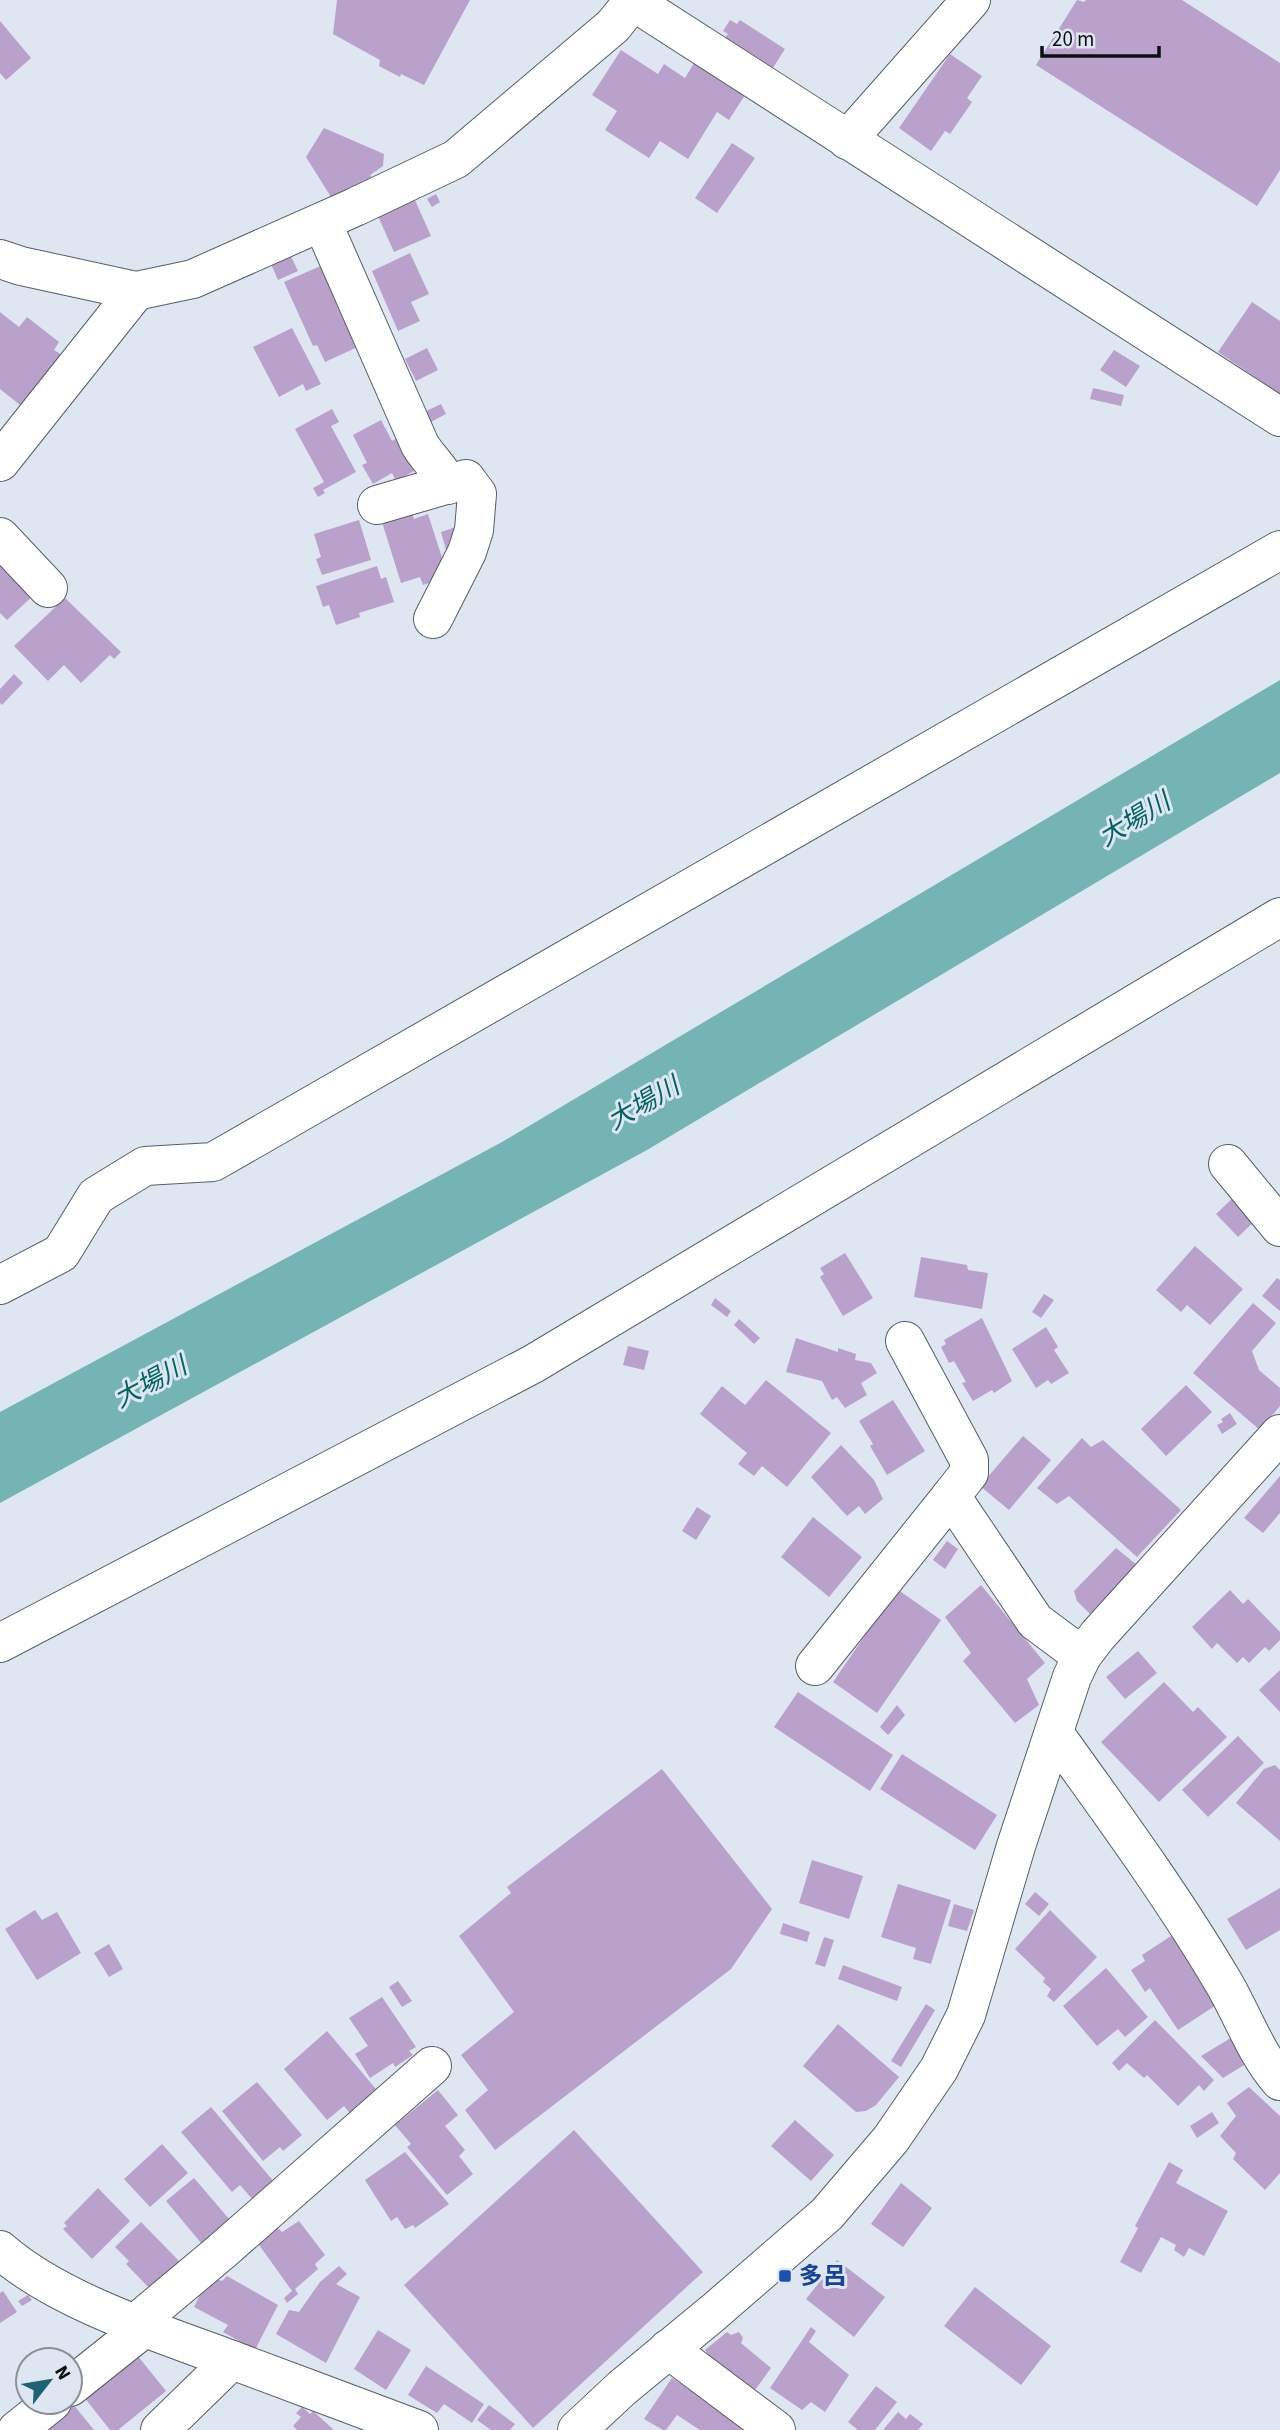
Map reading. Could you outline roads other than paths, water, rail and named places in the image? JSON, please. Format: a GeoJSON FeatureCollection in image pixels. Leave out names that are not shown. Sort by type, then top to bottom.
{"type":"FeatureCollection","features":[{"type":"Feature","properties":{"kind":"street"},"geometry":{"type":"LineString","coordinates":[[0,259],[136,291],[193,279],[456,159],[613,26],[633,0],[1280,417]]}},
{"type":"Feature","properties":{"kind":"street"},"geometry":{"type":"LineString","coordinates":[[847,140],[971,0]]}},
{"type":"Feature","properties":{"kind":"street"},"geometry":{"type":"LineString","coordinates":[[321,222],[420,446],[441,471],[448,485]]}},
{"type":"Feature","properties":{"kind":"street"},"geometry":{"type":"LineString","coordinates":[[0,462],[136,291]]}},
{"type":"Feature","properties":{"kind":"street"},"geometry":{"type":"LineString","coordinates":[[377,505],[466,479],[477,494],[474,530],[467,552],[433,619]]}},
{"type":"Feature","properties":{"kind":"street"},"geometry":{"type":"LineString","coordinates":[[0,537],[48,588]]}},
{"type":"Feature","properties":{"kind":"street"},"geometry":{"type":"LineString","coordinates":[[0,1285],[61,1253],[96,1196],[145,1166],[213,1162],[1280,550]]}},
{"type":"Feature","properties":{"kind":"street"},"geometry":{"type":"LineString","coordinates":[[0,1643],[533,1364],[1280,917]]}},
{"type":"Feature","properties":{"kind":"street"},"geometry":{"type":"LineString","coordinates":[[1228,1164],[1280,1227]]}},
{"type":"Feature","properties":{"kind":"street"},"geometry":{"type":"LineString","coordinates":[[815,1666],[969,1473],[969,1460],[905,1341]]}},
{"type":"Feature","properties":{"kind":"street"},"geometry":{"type":"LineString","coordinates":[[577,2430],[827,2214],[891,2139],[939,2069],[966,2015],[1016,1846],[1072,1677],[1082,1656],[1280,1434]]}},
{"type":"Feature","properties":{"kind":"street"},"geometry":{"type":"LineString","coordinates":[[951,1496],[1035,1621],[1082,1656]]}},
{"type":"Feature","properties":{"kind":"street"},"geometry":{"type":"LineString","coordinates":[[1054,1733],[1161,1884],[1224,1982],[1268,2067],[1280,2081]]}},
{"type":"Feature","properties":{"kind":"street"},"geometry":{"type":"LineString","coordinates":[[84,2375],[432,2066]]}},
{"type":"Feature","properties":{"kind":"street"},"geometry":{"type":"LineString","coordinates":[[0,2250],[22,2269],[61,2290],[140,2325],[419,2430]]}},
{"type":"Feature","properties":{"kind":"street"},"geometry":{"type":"LineString","coordinates":[[668,2350],[776,2430]]}},
{"type":"Feature","properties":{"kind":"street"},"geometry":{"type":"LineString","coordinates":[[160,2430],[232,2360]]}},
{"type":"Feature","properties":{"kind":"street"},"geometry":{"type":"LineString","coordinates":[[17,2430],[34,2416]]}},
{"type":"Feature","properties":{"kind":"water","name":"大場川"},"geometry":{"type":"Polygon","coordinates":[[[1280,680],[1280,773],[647,1150],[0,1503],[0,1412],[502,1142],[1280,680]]]}},
{"type":"Feature","properties":{"kind":"place","name":"多呂"},"geometry":{"type":"Point","coordinates":[785,2276]}}]}
